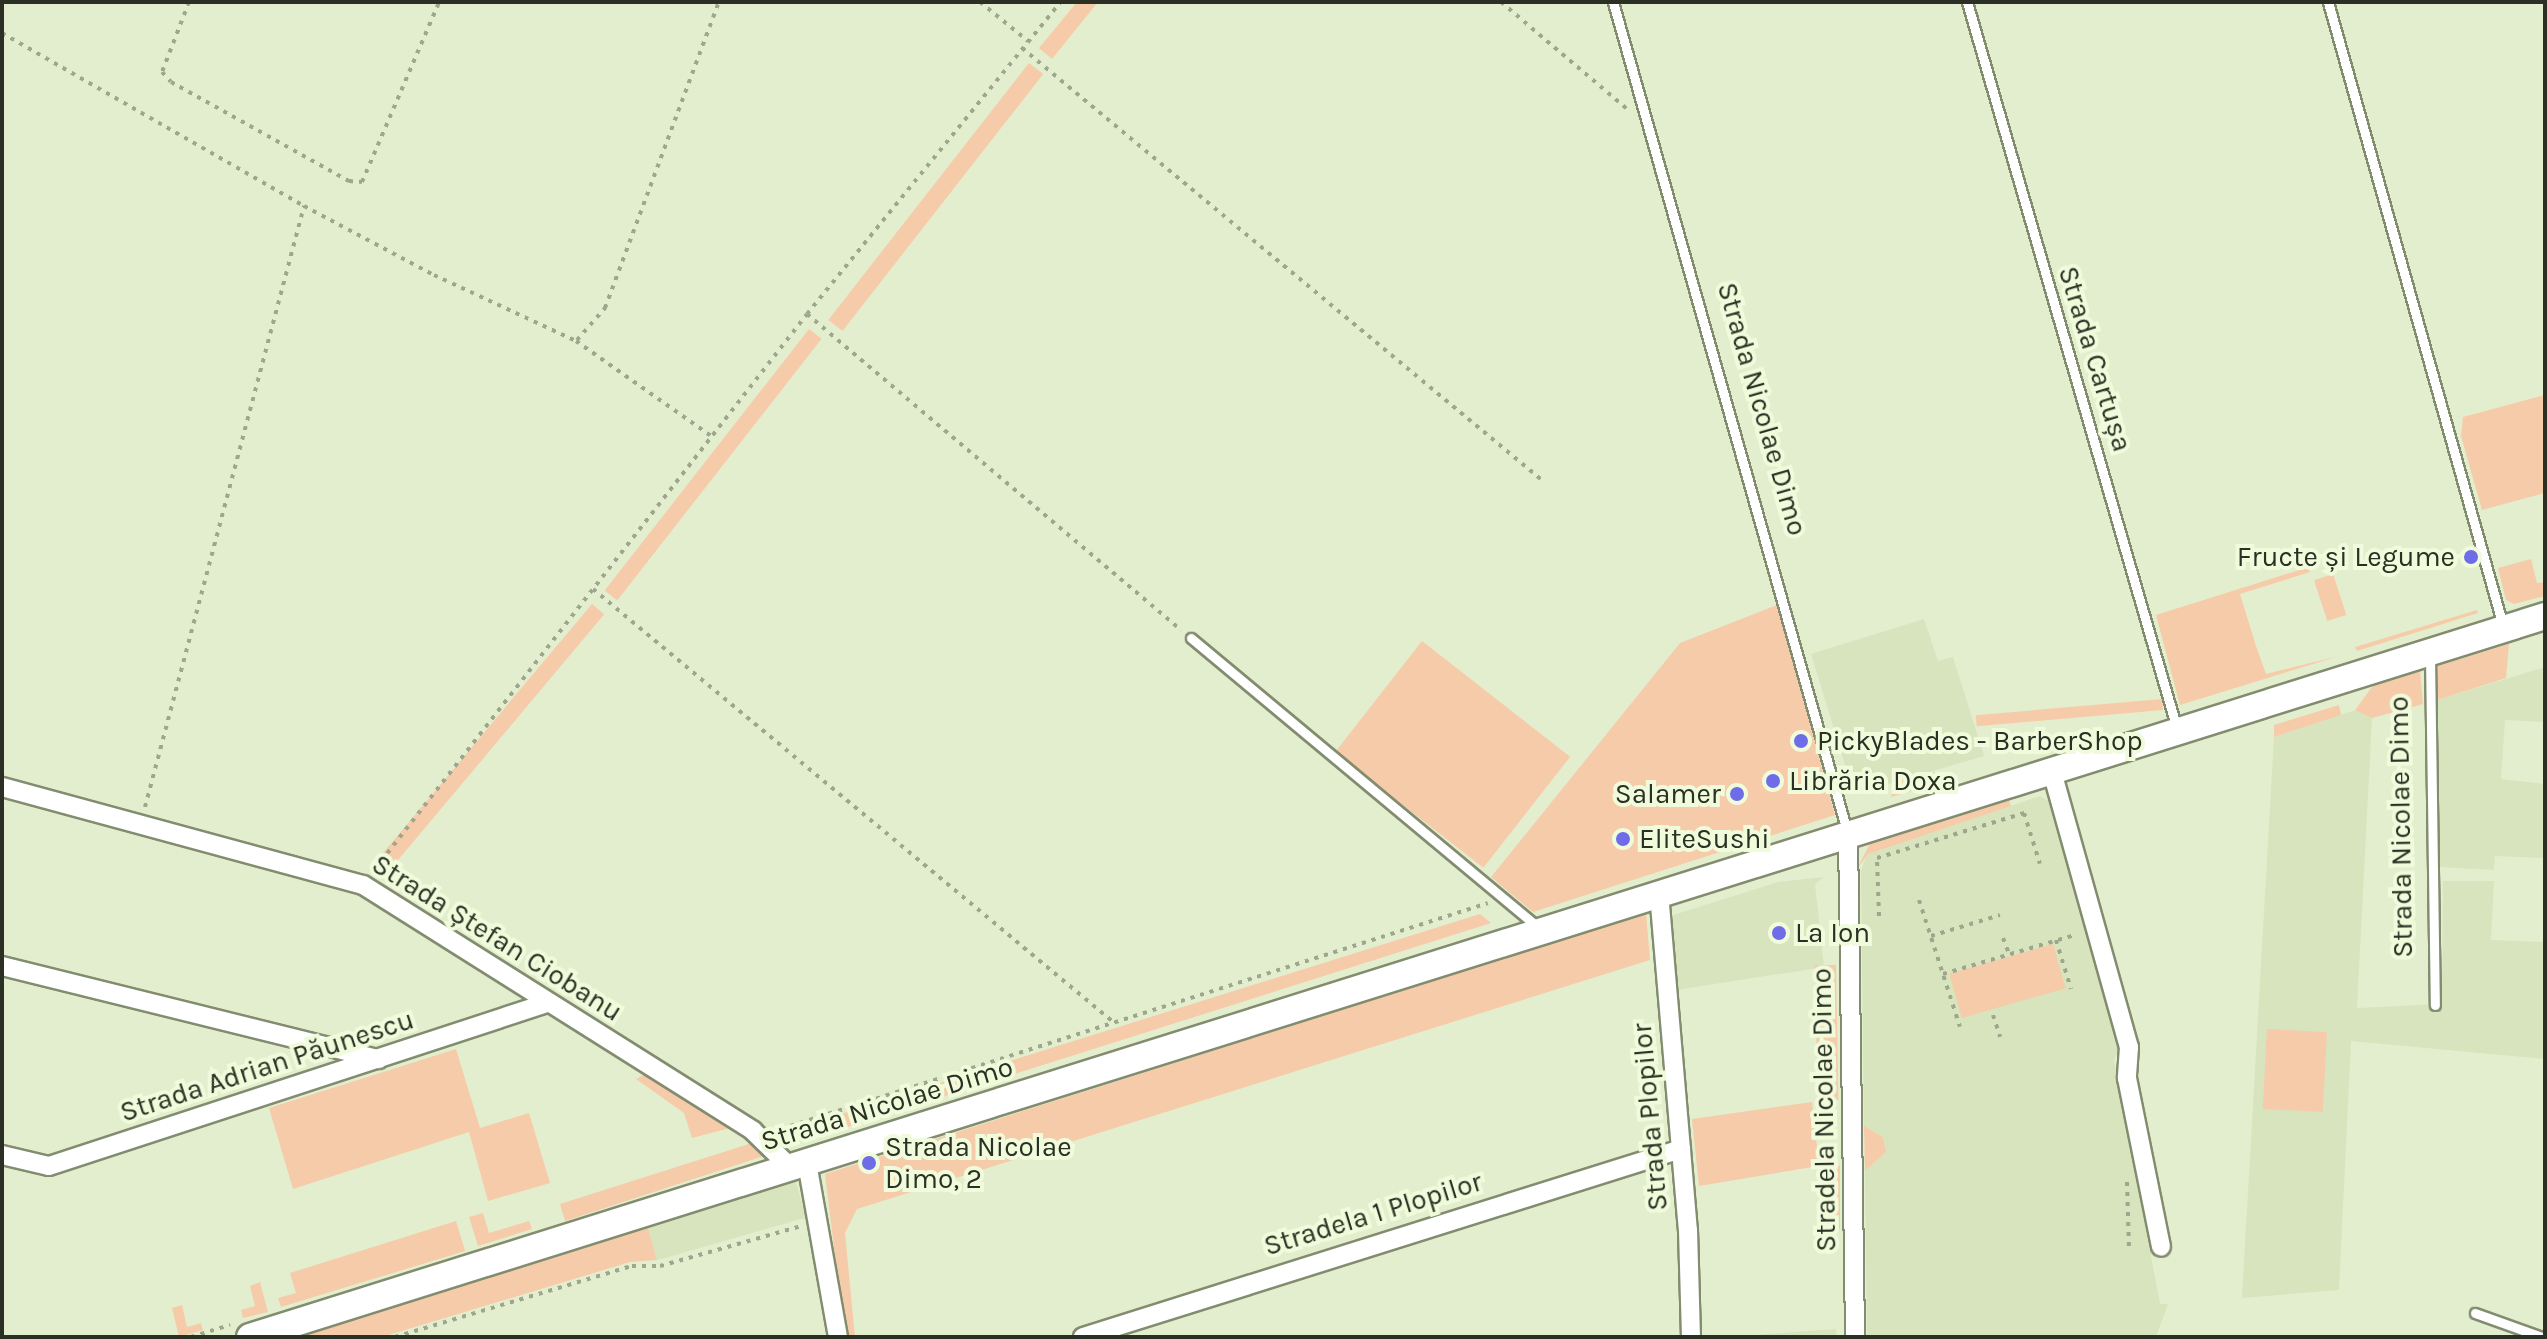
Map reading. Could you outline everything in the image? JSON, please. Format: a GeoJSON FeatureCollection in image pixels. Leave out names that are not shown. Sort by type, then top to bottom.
{"type":"FeatureCollection","features":[{"type":"Feature","properties":{"kind":"street","name":"Strada Nicolae Dimo"},"geometry":{"type":"LineString","coordinates":[[250,1337],[2431,648],[2545,616]]}},
{"type":"Feature","properties":{"kind":"street"},"geometry":{"type":"LineString","coordinates":[[2051,768],[2129,1047],[2127,1078],[2161,1247]]}},
{"type":"Feature","properties":{"kind":"street","name":"Strada Ștefan Ciobanu"},"geometry":{"type":"LineString","coordinates":[[2,787],[141,822],[363,885],[759,1136],[799,1165]]}},
{"type":"Feature","properties":{"kind":"street","name":"Stradela Nicolae Dimo"},"geometry":{"type":"LineString","coordinates":[[1848,834],[1855,1337]]}},
{"type":"Feature","properties":{"kind":"street","name":"Strada Plopilor"},"geometry":{"type":"LineString","coordinates":[[1659,893],[1681,1149],[1691,1337]]}},
{"type":"Feature","properties":{"kind":"street"},"geometry":{"type":"LineString","coordinates":[[2,966],[379,1059]]}},
{"type":"Feature","properties":{"kind":"street","name":"Strada Adrian Păunescu"},"geometry":{"type":"LineString","coordinates":[[2,1155],[49,1166],[547,1003]]}},
{"type":"Feature","properties":{"kind":"street","name":"Stradela 1 Plopilor"},"geometry":{"type":"LineString","coordinates":[[1083,1337],[1681,1149]]}},
{"type":"Feature","properties":{"kind":"street"},"geometry":{"type":"LineString","coordinates":[[799,1165],[819,1221],[838,1337]]}},
{"type":"Feature","properties":{"kind":"lane","name":"Strada Nicolae Dimo"},"geometry":{"type":"LineString","coordinates":[[1613,2],[1848,834]]}},
{"type":"Feature","properties":{"kind":"lane","name":"Strada Cartușa"},"geometry":{"type":"LineString","coordinates":[[1967,2],[2177,729]]}},
{"type":"Feature","properties":{"kind":"lane"},"geometry":{"type":"LineString","coordinates":[[2328,2],[2503,627]]}},
{"type":"Feature","properties":{"kind":"lane"},"geometry":{"type":"LineString","coordinates":[[1191,638],[1542,931]]}},
{"type":"Feature","properties":{"kind":"lane","name":"Strada Nicolae Dimo"},"geometry":{"type":"LineString","coordinates":[[2431,648],[2435,1005]]}},
{"type":"Feature","properties":{"kind":"lane"},"geometry":{"type":"LineString","coordinates":[[2475,1313],[2542,1337]]}},
{"type":"Feature","properties":{"kind":"path"},"geometry":{"type":"LineString","coordinates":[[189,2],[162,72],[171,82],[349,181],[362,182],[439,2]]}},
{"type":"Feature","properties":{"kind":"path"},"geometry":{"type":"LineString","coordinates":[[576,341],[605,308],[719,2]]}},
{"type":"Feature","properties":{"kind":"path"},"geometry":{"type":"LineString","coordinates":[[980,2],[1028,42]]}},
{"type":"Feature","properties":{"kind":"path"},"geometry":{"type":"LineString","coordinates":[[363,885],[807,314],[1061,2]]}},
{"type":"Feature","properties":{"kind":"path"},"geometry":{"type":"LineString","coordinates":[[1501,2],[1646,125]]}},
{"type":"Feature","properties":{"kind":"path"},"geometry":{"type":"LineString","coordinates":[[2,33],[304,206],[434,275],[576,341],[711,436]]}},
{"type":"Feature","properties":{"kind":"path"},"geometry":{"type":"LineString","coordinates":[[1022,48],[1543,481]]}},
{"type":"Feature","properties":{"kind":"path"},"geometry":{"type":"LineString","coordinates":[[141,822],[304,206]]}},
{"type":"Feature","properties":{"kind":"path"},"geometry":{"type":"LineString","coordinates":[[807,314],[1191,638]]}},
{"type":"Feature","properties":{"kind":"path"},"geometry":{"type":"LineString","coordinates":[[593,589],[1112,1021]]}},
{"type":"Feature","properties":{"kind":"path"},"geometry":{"type":"LineString","coordinates":[[1879,916],[1877,858],[2024,813],[2040,864]]}},
{"type":"Feature","properties":{"kind":"path"},"geometry":{"type":"LineString","coordinates":[[759,1136],[1502,899]]}},
{"type":"Feature","properties":{"kind":"path"},"geometry":{"type":"LineString","coordinates":[[1919,900],[1960,1027]]}},
{"type":"Feature","properties":{"kind":"path"},"geometry":{"type":"LineString","coordinates":[[1931,936],[2000,915]]}},
{"type":"Feature","properties":{"kind":"path"},"geometry":{"type":"LineString","coordinates":[[1943,974],[2075,935]]}},
{"type":"Feature","properties":{"kind":"path"},"geometry":{"type":"LineString","coordinates":[[2003,938],[2009,954]]}},
{"type":"Feature","properties":{"kind":"path"},"geometry":{"type":"LineString","coordinates":[[2056,940],[2071,989]]}},
{"type":"Feature","properties":{"kind":"path"},"geometry":{"type":"LineString","coordinates":[[1993,1015],[2000,1037]]}},
{"type":"Feature","properties":{"kind":"path"},"geometry":{"type":"LineString","coordinates":[[395,1337],[632,1266],[660,1266],[819,1221]]}},
{"type":"Feature","properties":{"kind":"shaded area"},"geometry":{"type":"Polygon","coordinates":[[[1077,2],[1098,2],[1052,59],[1039,48],[1077,2]]]}},
{"type":"Feature","properties":{"kind":"shaded area"},"geometry":{"type":"Polygon","coordinates":[[[1029,63],[1043,74],[842,331],[828,320],[1029,63]]]}},
{"type":"Feature","properties":{"kind":"shaded area"},"geometry":{"type":"Polygon","coordinates":[[[809,329],[822,339],[617,600],[605,591],[809,329]]]}},
{"type":"Feature","properties":{"kind":"shaded area"},"geometry":{"type":"Polygon","coordinates":[[[2545,395],[2545,493],[2482,510],[2461,436],[2463,417],[2545,395]]]}},
{"type":"Feature","properties":{"kind":"shaded area"},"geometry":{"type":"Polygon","coordinates":[[[2531,559],[2537,583],[2545,582],[2545,596],[2514,604],[2506,600],[2498,568],[2531,559]]]}},
{"type":"Feature","properties":{"kind":"shaded area"},"geometry":{"type":"Polygon","coordinates":[[[2309,567],[2310,572],[2240,594],[2256,646],[2266,674],[2339,656],[2180,705],[2156,615],[2309,567]]]}},
{"type":"Feature","properties":{"kind":"shaded area"},"geometry":{"type":"Polygon","coordinates":[[[2333,574],[2346,615],[2327,621],[2314,580],[2333,574]]]}},
{"type":"Feature","properties":{"kind":"shaded area"},"geometry":{"type":"Polygon","coordinates":[[[592,604],[604,614],[382,879],[370,869],[592,604]]]}},
{"type":"Feature","properties":{"kind":"shaded area"},"geometry":{"type":"Polygon","coordinates":[[[1777,605],[1835,815],[1533,912],[1491,877],[1680,643],[1777,605]]]}},
{"type":"Feature","properties":{"kind":"shaded area"},"geometry":{"type":"Polygon","coordinates":[[[2477,610],[2478,613],[2357,651],[2355,647],[2477,610]]]}},
{"type":"Feature","properties":{"kind":"shaded area"},"geometry":{"type":"Polygon","coordinates":[[[1924,619],[1938,661],[1953,657],[1984,756],[1854,794],[1811,654],[1924,619]]]}},
{"type":"Feature","properties":{"kind":"shaded area"},"geometry":{"type":"Polygon","coordinates":[[[1422,641],[1570,757],[1483,868],[1335,752],[1422,641]]]}},
{"type":"Feature","properties":{"kind":"shaded area"},"geometry":{"type":"Polygon","coordinates":[[[2509,644],[2506,678],[2437,700],[2437,666],[2509,644]]]}},
{"type":"Feature","properties":{"kind":"shaded area"},"geometry":{"type":"Polygon","coordinates":[[[2545,667],[2545,722],[2505,720],[2501,779],[2545,784],[2545,858],[2495,856],[2494,870],[2439,867],[2437,700],[2545,667]]]}},
{"type":"Feature","properties":{"kind":"shaded area"},"geometry":{"type":"Polygon","coordinates":[[[2420,671],[2423,704],[2372,718],[2355,710],[2375,683],[2420,671]]]}},
{"type":"Feature","properties":{"kind":"shaded area"},"geometry":{"type":"Polygon","coordinates":[[[2162,699],[2163,710],[1977,726],[1976,715],[2162,699]]]}},
{"type":"Feature","properties":{"kind":"shaded area"},"geometry":{"type":"Polygon","coordinates":[[[2339,705],[2341,715],[2274,737],[2274,725],[2339,705]]]}},
{"type":"Feature","properties":{"kind":"shaded area"},"geometry":{"type":"Polygon","coordinates":[[[2359,709],[2372,718],[2357,1008],[2442,1004],[2443,881],[2494,881],[2491,940],[2545,942],[2545,1059],[2351,1041],[2339,1290],[2242,1298],[2274,737],[2359,709]]]}},
{"type":"Feature","properties":{"kind":"shaded area"},"geometry":{"type":"Polygon","coordinates":[[[1934,772],[1945,781],[1891,797],[1894,783],[1934,772]]]}},
{"type":"Feature","properties":{"kind":"shaded area"},"geometry":{"type":"Polygon","coordinates":[[[2040,796],[2048,801],[2119,1048],[2114,1061],[2160,1304],[2168,1304],[2156,1337],[1867,1337],[1865,1171],[1886,1152],[1883,1137],[1864,1126],[1861,871],[1867,854],[2040,796]]]}},
{"type":"Feature","properties":{"kind":"shaded area"},"geometry":{"type":"Polygon","coordinates":[[[2009,800],[2011,806],[1868,854],[1857,869],[1870,843],[2009,800]]]}},
{"type":"Feature","properties":{"kind":"shaded area"},"geometry":{"type":"Polygon","coordinates":[[[1824,877],[1815,884],[1824,967],[1676,990],[1667,917],[1778,882],[1824,877]]]}},
{"type":"Feature","properties":{"kind":"shaded area"},"geometry":{"type":"Polygon","coordinates":[[[1646,913],[1650,960],[857,1209],[845,1233],[855,1337],[845,1337],[825,1174],[1646,913]]]}},
{"type":"Feature","properties":{"kind":"shaded area"},"geometry":{"type":"Polygon","coordinates":[[[1480,914],[1491,923],[797,1143],[783,1132],[1480,914]]]}},
{"type":"Feature","properties":{"kind":"shaded area"},"geometry":{"type":"Polygon","coordinates":[[[2053,944],[2066,988],[1962,1018],[1949,974],[2053,944]]]}},
{"type":"Feature","properties":{"kind":"shaded area"},"geometry":{"type":"Polygon","coordinates":[[[1815,965],[1836,965],[1838,1100],[1817,1100],[1815,965]]]}},
{"type":"Feature","properties":{"kind":"shaded area"},"geometry":{"type":"Polygon","coordinates":[[[2267,1029],[2327,1032],[2323,1112],[2263,1109],[2267,1029]]]}},
{"type":"Feature","properties":{"kind":"shaded area"},"geometry":{"type":"Polygon","coordinates":[[[456,1049],[480,1128],[529,1113],[550,1183],[488,1201],[469,1132],[293,1189],[269,1108],[456,1049]]]}},
{"type":"Feature","properties":{"kind":"shaded area"},"geometry":{"type":"Polygon","coordinates":[[[647,1073],[730,1128],[692,1138],[684,1113],[636,1079],[647,1073]]]}},
{"type":"Feature","properties":{"kind":"shaded area"},"geometry":{"type":"Polygon","coordinates":[[[1812,1102],[1819,1166],[1840,1166],[1840,1229],[1824,1232],[1818,1166],[1699,1186],[1692,1119],[1812,1102]]]}},
{"type":"Feature","properties":{"kind":"shaded area"},"geometry":{"type":"Polygon","coordinates":[[[1864,1126],[1883,1137],[1886,1152],[1865,1171],[1864,1126]]]}},
{"type":"Feature","properties":{"kind":"shaded area"},"geometry":{"type":"Polygon","coordinates":[[[752,1143],[767,1155],[565,1221],[560,1204],[752,1143]]]}},
{"type":"Feature","properties":{"kind":"shaded area"},"geometry":{"type":"Polygon","coordinates":[[[795,1179],[806,1217],[657,1260],[646,1222],[795,1179]]]}},
{"type":"Feature","properties":{"kind":"shaded area"},"geometry":{"type":"Polygon","coordinates":[[[483,1213],[489,1233],[529,1221],[532,1229],[478,1246],[469,1217],[483,1213]]]}},
{"type":"Feature","properties":{"kind":"shaded area"},"geometry":{"type":"Polygon","coordinates":[[[456,1221],[465,1251],[281,1307],[278,1298],[296,1293],[290,1273],[456,1221]]]}},
{"type":"Feature","properties":{"kind":"shaded area"},"geometry":{"type":"Polygon","coordinates":[[[648,1228],[657,1260],[630,1262],[382,1337],[295,1337],[648,1228]]]}},
{"type":"Feature","properties":{"kind":"shaded area"},"geometry":{"type":"Polygon","coordinates":[[[260,1282],[268,1312],[243,1318],[241,1310],[255,1306],[250,1286],[260,1282]]]}},
{"type":"Feature","properties":{"kind":"shaded area"},"geometry":{"type":"Polygon","coordinates":[[[182,1305],[187,1327],[201,1323],[203,1330],[179,1337],[172,1308],[182,1305]]]}},
{"type":"Feature","properties":{"kind":"shaded area"},"geometry":{"type":"Polygon","coordinates":[[[1836,1329],[1837,1337],[1734,1337],[1767,1334],[1836,1329]]]}},
{"type":"Feature","properties":{"kind":"place","name":"Fructe și Legume"},"geometry":{"type":"Point","coordinates":[2471,557]}},
{"type":"Feature","properties":{"kind":"place","name":"PickyBlades - BarberShop"},"geometry":{"type":"Point","coordinates":[1801,741]}},
{"type":"Feature","properties":{"kind":"place","name":"Librăria Doxa"},"geometry":{"type":"Point","coordinates":[1773,781]}},
{"type":"Feature","properties":{"kind":"place","name":"Salamer"},"geometry":{"type":"Point","coordinates":[1737,794]}},
{"type":"Feature","properties":{"kind":"place","name":"EliteSushi"},"geometry":{"type":"Point","coordinates":[1623,839]}},
{"type":"Feature","properties":{"kind":"place","name":"La Ion"},"geometry":{"type":"Point","coordinates":[1779,933]}},
{"type":"Feature","properties":{"kind":"place","name":"Strada Nicolae Dimo, 2"},"geometry":{"type":"Point","coordinates":[869,1163]}}]}
